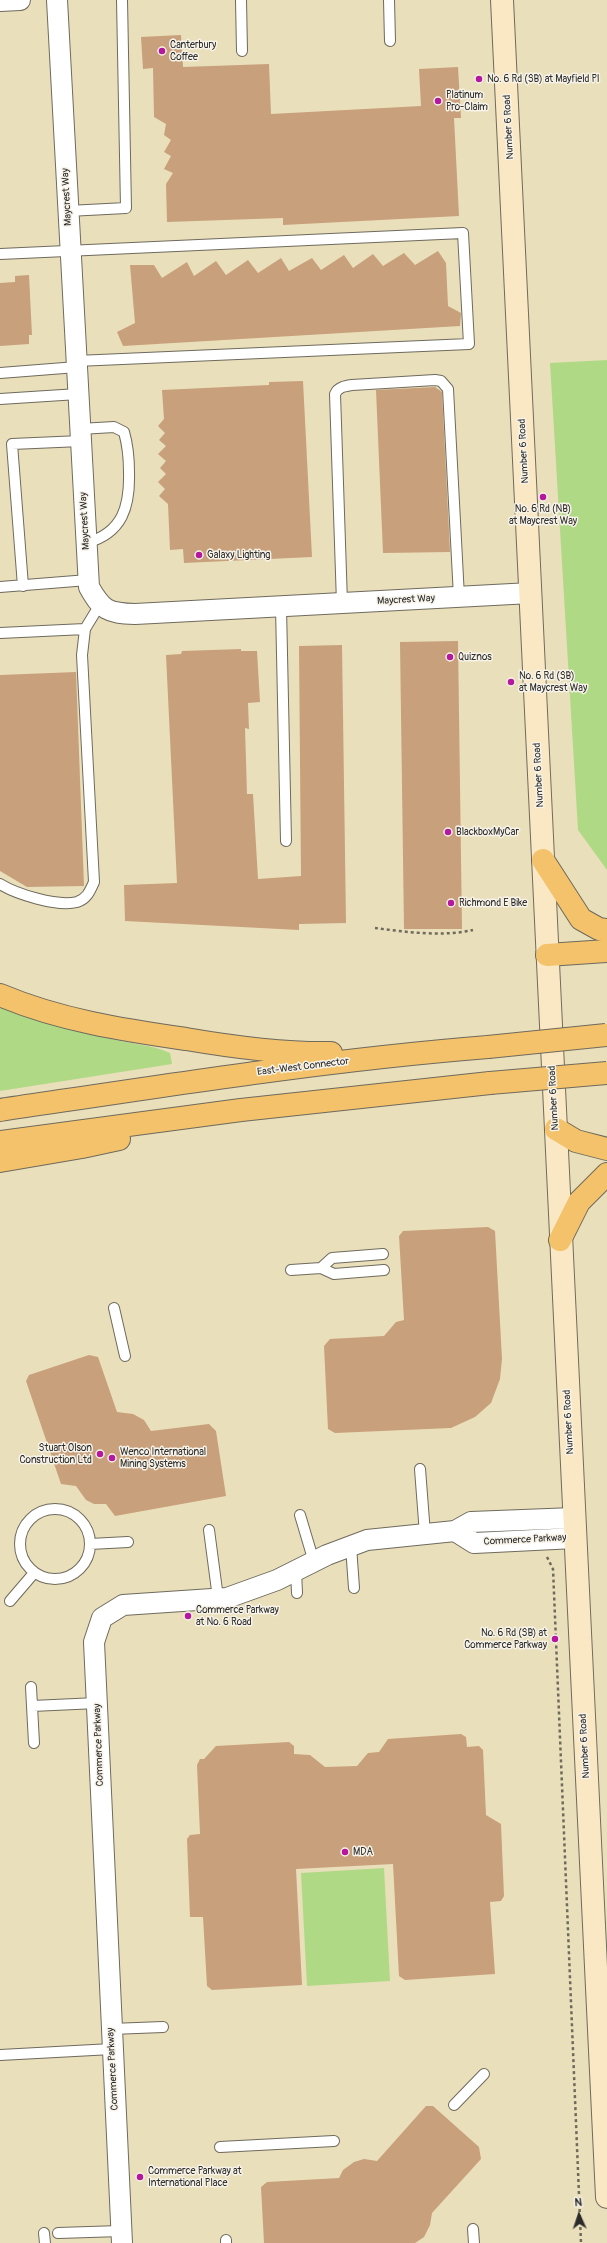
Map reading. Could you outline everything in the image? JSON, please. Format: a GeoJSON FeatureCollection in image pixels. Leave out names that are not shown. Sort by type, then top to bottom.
{"type":"FeatureCollection","features":[{"type":"Feature","properties":{"kind":"highway"},"geometry":{"type":"LineString","coordinates":[[543,860],[581,918],[599,929],[607,930]]}},
{"type":"Feature","properties":{"kind":"highway"},"geometry":{"type":"LineString","coordinates":[[547,955],[607,950]]}},
{"type":"Feature","properties":{"kind":"highway"},"geometry":{"type":"LineString","coordinates":[[0,995],[24,1005],[116,1029],[227,1046],[323,1053],[436,1051]]}},
{"type":"Feature","properties":{"kind":"highway","name":"East-West Connector"},"geometry":{"type":"LineString","coordinates":[[0,1110],[249,1073],[436,1051],[606,1035]]}},
{"type":"Feature","properties":{"kind":"highway"},"geometry":{"type":"LineString","coordinates":[[0,1142],[241,1110],[490,1083],[607,1073]]}},
{"type":"Feature","properties":{"kind":"highway"},"geometry":{"type":"LineString","coordinates":[[0,1161],[82,1147],[241,1110]]}},
{"type":"Feature","properties":{"kind":"highway"},"geometry":{"type":"LineString","coordinates":[[556,1129],[576,1141],[607,1149]]}},
{"type":"Feature","properties":{"kind":"highway"},"geometry":{"type":"LineString","coordinates":[[560,1240],[579,1202],[607,1174]]}},
{"type":"Feature","properties":{"kind":"main road","name":"Number 6 Road"},"geometry":{"type":"LineString","coordinates":[[502,0],[531,593],[560,1240],[607,2197]]}},
{"type":"Feature","properties":{"kind":"street"},"geometry":{"type":"LineString","coordinates":[[0,1],[20,0]]}},
{"type":"Feature","properties":{"kind":"street","name":"Maycrest Way"},"geometry":{"type":"LineString","coordinates":[[57,0],[88,580],[89,587],[99,606],[119,614],[135,614],[531,593]]}},
{"type":"Feature","properties":{"kind":"street","name":"Commerce Parkway"},"geometry":{"type":"LineString","coordinates":[[121,2237],[94,1642],[102,1618],[123,1605],[228,1598],[296,1571],[367,1540],[455,1530],[474,1543],[574,1528]]}},
{"type":"Feature","properties":{"kind":"lane"},"geometry":{"type":"LineString","coordinates":[[68,211],[126,208],[122,0]]}},
{"type":"Feature","properties":{"kind":"lane"},"geometry":{"type":"LineString","coordinates":[[241,0],[242,51]]}},
{"type":"Feature","properties":{"kind":"lane"},"geometry":{"type":"LineString","coordinates":[[389,0],[390,41]]}},
{"type":"Feature","properties":{"kind":"lane"},"geometry":{"type":"LineString","coordinates":[[0,254],[463,233],[469,344],[76,364],[0,373]]}},
{"type":"Feature","properties":{"kind":"lane"},"geometry":{"type":"LineString","coordinates":[[342,603],[335,394],[337,390],[343,386],[420,381],[441,381],[448,389],[459,597]]}},
{"type":"Feature","properties":{"kind":"lane"},"geometry":{"type":"LineString","coordinates":[[0,399],[78,394]]}},
{"type":"Feature","properties":{"kind":"lane"},"geometry":{"type":"LineString","coordinates":[[23,586],[12,444],[80,435],[114,427],[124,432],[129,446],[130,492],[126,509],[113,529],[96,540],[86,543]]}},
{"type":"Feature","properties":{"kind":"lane"},"geometry":{"type":"LineString","coordinates":[[0,587],[88,580]]}},
{"type":"Feature","properties":{"kind":"lane"},"geometry":{"type":"LineString","coordinates":[[0,884],[21,894],[57,902],[77,902],[89,895],[94,882],[82,655],[85,629],[99,606]]}},
{"type":"Feature","properties":{"kind":"lane"},"geometry":{"type":"LineString","coordinates":[[281,607],[286,841]]}},
{"type":"Feature","properties":{"kind":"lane"},"geometry":{"type":"LineString","coordinates":[[0,633],[85,629]]}},
{"type":"Feature","properties":{"kind":"lane"},"geometry":{"type":"LineString","coordinates":[[321,1268],[332,1258],[383,1254]]}},
{"type":"Feature","properties":{"kind":"lane"},"geometry":{"type":"LineString","coordinates":[[291,1270],[321,1268],[334,1274],[384,1270]]}},
{"type":"Feature","properties":{"kind":"lane"},"geometry":{"type":"LineString","coordinates":[[114,1308],[125,1356]]}},
{"type":"Feature","properties":{"kind":"lane"},"geometry":{"type":"LineString","coordinates":[[420,1469],[425,1534]]}},
{"type":"Feature","properties":{"kind":"lane"},"geometry":{"type":"LineString","coordinates":[[50,1510],[62,1510],[73,1514],[85,1528],[90,1544],[88,1555],[83,1565],[75,1573],[65,1578],[55,1579],[44,1578],[34,1573],[26,1564],[21,1554],[20,1542],[22,1530],[29,1520],[39,1513],[50,1510]]}},
{"type":"Feature","properties":{"kind":"lane"},"geometry":{"type":"LineString","coordinates":[[300,1515],[314,1562]]}},
{"type":"Feature","properties":{"kind":"lane"},"geometry":{"type":"LineString","coordinates":[[209,1530],[218,1598]]}},
{"type":"Feature","properties":{"kind":"lane"},"geometry":{"type":"LineString","coordinates":[[90,1544],[128,1542]]}},
{"type":"Feature","properties":{"kind":"lane"},"geometry":{"type":"LineString","coordinates":[[351,1546],[354,1588]]}},
{"type":"Feature","properties":{"kind":"lane"},"geometry":{"type":"LineString","coordinates":[[296,1571],[297,1593]]}},
{"type":"Feature","properties":{"kind":"lane"},"geometry":{"type":"LineString","coordinates":[[10,1601],[34,1573]]}},
{"type":"Feature","properties":{"kind":"lane"},"geometry":{"type":"LineString","coordinates":[[31,1687],[34,1743]]}},
{"type":"Feature","properties":{"kind":"lane"},"geometry":{"type":"LineString","coordinates":[[32,1706],[97,1703]]}},
{"type":"Feature","properties":{"kind":"lane"},"geometry":{"type":"LineString","coordinates":[[0,2055],[112,2039],[164,2027]]}},
{"type":"Feature","properties":{"kind":"lane"},"geometry":{"type":"LineString","coordinates":[[454,2104],[484,2074]]}},
{"type":"Feature","properties":{"kind":"lane"},"geometry":{"type":"LineString","coordinates":[[220,2147],[334,2141]]}},
{"type":"Feature","properties":{"kind":"lane"},"geometry":{"type":"LineString","coordinates":[[473,2228],[474,2243]]}},
{"type":"Feature","properties":{"kind":"lane"},"geometry":{"type":"LineString","coordinates":[[58,2233],[121,2237]]}},
{"type":"Feature","properties":{"kind":"path"},"geometry":{"type":"LineString","coordinates":[[375,928],[404,932],[462,933],[473,930]]}},
{"type":"Feature","properties":{"kind":"path"},"geometry":{"type":"LineString","coordinates":[[546,1553],[553,1569],[581,2243]]}},
{"type":"Feature","properties":{"kind":"green space"},"geometry":{"type":"Polygon","coordinates":[[[607,360],[607,870],[578,830],[550,363],[607,360]]]}},
{"type":"Feature","properties":{"kind":"green space"},"geometry":{"type":"Polygon","coordinates":[[[0,1004],[67,1027],[116,1040],[163,1050],[170,1053],[172,1064],[0,1091],[0,1004]]]}},
{"type":"Feature","properties":{"kind":"green space"},"geometry":{"type":"Polygon","coordinates":[[[384,1868],[390,1981],[307,1986],[301,1873],[384,1868]]]}},
{"type":"Feature","properties":{"kind":"building"},"geometry":{"type":"Polygon","coordinates":[[[181,35],[183,67],[269,64],[271,114],[421,106],[419,69],[458,67],[461,118],[454,118],[459,216],[283,225],[283,218],[167,222],[166,184],[173,173],[164,169],[171,156],[164,152],[171,140],[164,135],[166,124],[154,117],[153,68],[143,69],[141,37],[181,35]]]}},
{"type":"Feature","properties":{"kind":"building"},"geometry":{"type":"Polygon","coordinates":[[[438,251],[446,263],[448,306],[461,313],[460,326],[123,346],[117,332],[135,323],[130,265],[154,265],[162,278],[187,262],[194,276],[216,261],[226,275],[248,260],[258,273],[281,258],[289,271],[312,258],[321,270],[344,255],[353,268],[373,254],[383,266],[404,253],[415,265],[438,251]]]}},
{"type":"Feature","properties":{"kind":"building"},"geometry":{"type":"Polygon","coordinates":[[[29,275],[32,335],[29,335],[29,344],[0,346],[0,283],[15,282],[15,276],[29,275]]]}},
{"type":"Feature","properties":{"kind":"building"},"geometry":{"type":"Polygon","coordinates":[[[303,381],[312,557],[184,563],[183,549],[170,550],[168,504],[159,496],[165,489],[158,482],[166,474],[160,468],[166,461],[158,454],[166,446],[159,440],[165,433],[158,426],[164,419],[162,390],[269,385],[269,382],[303,381]]]}},
{"type":"Feature","properties":{"kind":"building"},"geometry":{"type":"Polygon","coordinates":[[[435,387],[442,392],[450,552],[383,553],[376,390],[435,387]]]}},
{"type":"Feature","properties":{"kind":"building"},"geometry":{"type":"Polygon","coordinates":[[[458,641],[462,929],[404,929],[400,642],[458,641]]]}},
{"type":"Feature","properties":{"kind":"building"},"geometry":{"type":"Polygon","coordinates":[[[342,645],[346,923],[299,924],[299,930],[125,921],[124,885],[177,883],[166,655],[181,654],[182,651],[241,649],[241,651],[257,651],[260,702],[248,703],[249,729],[245,728],[247,794],[253,794],[258,879],[301,876],[299,646],[342,645]]]}},
{"type":"Feature","properties":{"kind":"building"},"geometry":{"type":"Polygon","coordinates":[[[76,672],[84,886],[27,887],[0,871],[0,675],[76,672]]]}},
{"type":"Feature","properties":{"kind":"building"},"geometry":{"type":"Polygon","coordinates":[[[488,1227],[495,1231],[502,1359],[500,1379],[491,1403],[475,1417],[451,1428],[335,1433],[328,1429],[324,1346],[330,1339],[384,1336],[396,1322],[404,1320],[399,1236],[403,1231],[488,1227]]]}},
{"type":"Feature","properties":{"kind":"building"},"geometry":{"type":"Polygon","coordinates":[[[89,1355],[98,1357],[117,1412],[133,1414],[144,1420],[151,1431],[209,1424],[216,1431],[226,1496],[115,1516],[106,1504],[94,1504],[86,1500],[76,1486],[61,1484],[26,1381],[29,1375],[89,1355]]]}},
{"type":"Feature","properties":{"kind":"building","name":"MDA"},"geometry":{"type":"Polygon","coordinates":[[[461,1734],[466,1737],[467,1747],[479,1746],[483,1750],[486,1815],[501,1824],[504,1896],[501,1901],[490,1902],[495,1974],[405,1980],[399,1976],[393,1864],[296,1869],[302,1985],[212,1990],[207,1986],[203,1917],[190,1917],[187,1839],[190,1835],[200,1834],[197,1765],[200,1759],[204,1759],[216,1746],[289,1742],[294,1746],[294,1754],[310,1755],[325,1767],[357,1766],[368,1753],[379,1752],[388,1739],[461,1734]]]}},
{"type":"Feature","properties":{"kind":"building"},"geometry":{"type":"Polygon","coordinates":[[[426,2106],[433,2106],[479,2147],[481,2159],[432,2213],[430,2225],[424,2237],[415,2243],[264,2243],[261,2187],[267,2182],[339,2178],[343,2170],[354,2162],[364,2159],[377,2161],[426,2106]]]}},
{"type":"Feature","properties":{"kind":"place","name":"Canterbury Coffee"},"geometry":{"type":"Point","coordinates":[162,51]}},
{"type":"Feature","properties":{"kind":"place","name":"No. 6 Rd (SB) at Mayfield Pl"},"geometry":{"type":"Point","coordinates":[479,79]}},
{"type":"Feature","properties":{"kind":"place","name":"Platinum Pro-Claim"},"geometry":{"type":"Point","coordinates":[438,101]}},
{"type":"Feature","properties":{"kind":"place","name":"No. 6 Rd (NB) at Maycrest Way"},"geometry":{"type":"Point","coordinates":[543,497]}},
{"type":"Feature","properties":{"kind":"place","name":"Galaxy Lighting"},"geometry":{"type":"Point","coordinates":[199,555]}},
{"type":"Feature","properties":{"kind":"place","name":"Quiznos"},"geometry":{"type":"Point","coordinates":[450,657]}},
{"type":"Feature","properties":{"kind":"place","name":"No. 6 Rd (SB) at Maycrest Way"},"geometry":{"type":"Point","coordinates":[511,682]}},
{"type":"Feature","properties":{"kind":"place","name":"BlackboxMyCar"},"geometry":{"type":"Point","coordinates":[448,832]}},
{"type":"Feature","properties":{"kind":"place","name":"Richmond E Bike"},"geometry":{"type":"Point","coordinates":[451,903]}},
{"type":"Feature","properties":{"kind":"place","name":"Stuart Olson Construction Ltd"},"geometry":{"type":"Point","coordinates":[100,1454]}},
{"type":"Feature","properties":{"kind":"place","name":"Wenco International Mining Systems"},"geometry":{"type":"Point","coordinates":[112,1458]}},
{"type":"Feature","properties":{"kind":"place","name":"Commerce Parkway at No. 6 Road"},"geometry":{"type":"Point","coordinates":[188,1616]}},
{"type":"Feature","properties":{"kind":"place","name":"No. 6 Rd (SB) at Commerce Parkway"},"geometry":{"type":"Point","coordinates":[555,1639]}},
{"type":"Feature","properties":{"kind":"place","name":"MDA"},"geometry":{"type":"Point","coordinates":[345,1852]}},
{"type":"Feature","properties":{"kind":"place","name":"Commerce Parkway at International Place"},"geometry":{"type":"Point","coordinates":[140,2177]}}]}
